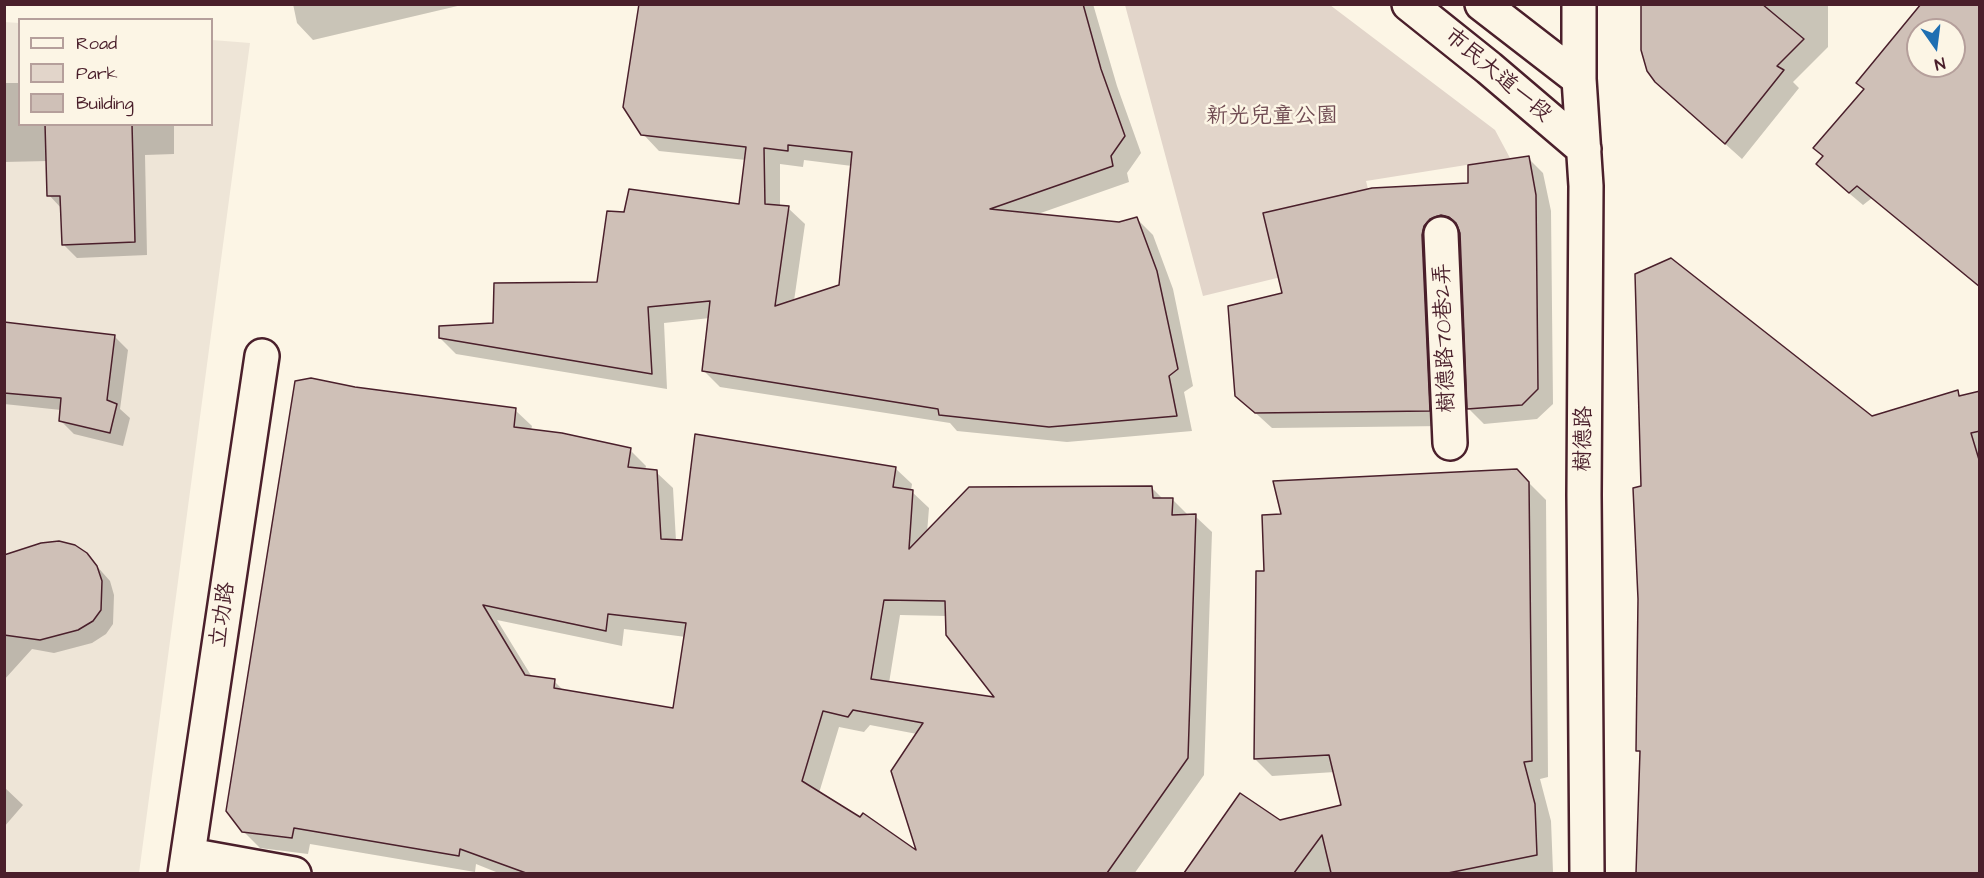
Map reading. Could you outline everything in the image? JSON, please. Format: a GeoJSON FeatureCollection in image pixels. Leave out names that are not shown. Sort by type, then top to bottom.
{"type":"FeatureCollection","features":[{"type":"Feature","properties":{"kind":"street","name":"市民大道一段"},"geometry":{"type":"LineString","coordinates":[[1409,4],[1584,149]]}},
{"type":"Feature","properties":{"kind":"street","name":"市民大道一段"},"geometry":{"type":"LineString","coordinates":[[1482,4],[1579,79]]}},
{"type":"Feature","properties":{"kind":"street","name":"樹德路"},"geometry":{"type":"LineString","coordinates":[[1579,4],[1579,79],[1586,186],[1587,873]]}},
{"type":"Feature","properties":{"kind":"street","name":"樹德路70巷2弄"},"geometry":{"type":"LineString","coordinates":[[1441,234],[1450,443]]}},
{"type":"Feature","properties":{"kind":"street","name":"立功路"},"geometry":{"type":"LineString","coordinates":[[187,864],[262,356]]}},
{"type":"Feature","properties":{"kind":"street"},"geometry":{"type":"LineString","coordinates":[[187,864],[294,873]]}},
{"type":"Feature","properties":{"kind":"shaded area"},"geometry":{"type":"Polygon","coordinates":[[[4,22],[18,23],[18,126],[213,126],[213,40],[250,43],[139,873],[5,873],[4,22]]]}},
{"type":"Feature","properties":{"kind":"green space","name":"新光兒童公園"},"geometry":{"type":"Polygon","coordinates":[[[1125,5],[1330,5],[1495,130],[1510,158],[1366,181],[1384,252],[1203,296],[1125,5]]]}},
{"type":"Feature","properties":{"kind":"building"},"geometry":{"type":"Polygon","coordinates":[[[639,4],[1083,4],[1101,69],[1125,136],[1111,156],[1113,166],[990,209],[1119,222],[1137,217],[1157,271],[1178,369],[1169,376],[1177,416],[1049,427],[939,415],[938,409],[702,371],[710,301],[648,307],[652,374],[439,338],[439,326],[493,323],[494,283],[597,282],[607,211],[624,212],[629,189],[739,204],[746,147],[641,135],[623,107],[639,4]],[[788,145],[788,151],[764,148],[765,204],[789,206],[775,306],[839,285],[852,152],[788,145]]]}},
{"type":"Feature","properties":{"kind":"building"},"geometry":{"type":"Polygon","coordinates":[[[1641,4],[1762,4],[1804,39],[1777,66],[1784,70],[1725,144],[1655,82],[1647,71],[1641,50],[1641,4]]]}},
{"type":"Feature","properties":{"kind":"building"},"geometry":{"type":"Polygon","coordinates":[[[1921,4],[1980,4],[1980,287],[1857,186],[1849,193],[1816,164],[1823,156],[1813,148],[1864,89],[1856,83],[1906,22],[1906,78],[1966,78],[1966,18],[1909,18],[1921,4]]]}},
{"type":"Feature","properties":{"kind":"building"},"geometry":{"type":"Polygon","coordinates":[[[45,126],[132,126],[135,242],[62,245],[60,196],[47,196],[45,126]]]}},
{"type":"Feature","properties":{"kind":"building"},"geometry":{"type":"Polygon","coordinates":[[[1529,156],[1536,195],[1538,389],[1522,405],[1467,409],[1460,233],[1456,223],[1449,217],[1441,215],[1430,219],[1424,226],[1422,235],[1430,411],[1255,413],[1235,396],[1228,306],[1282,293],[1263,213],[1372,188],[1468,183],[1468,165],[1529,156]]]}},
{"type":"Feature","properties":{"kind":"building"},"geometry":{"type":"Polygon","coordinates":[[[1671,258],[1872,416],[1958,390],[1959,396],[1980,391],[1980,431],[1971,433],[1980,463],[1980,873],[1636,873],[1640,751],[1636,751],[1638,599],[1633,488],[1641,486],[1635,274],[1671,258]]]}},
{"type":"Feature","properties":{"kind":"building"},"geometry":{"type":"Polygon","coordinates":[[[4,322],[115,335],[107,400],[117,404],[110,433],[59,421],[61,398],[4,393],[4,322]]]}},
{"type":"Feature","properties":{"kind":"building"},"geometry":{"type":"Polygon","coordinates":[[[311,378],[355,387],[516,408],[514,427],[562,433],[631,448],[628,467],[657,470],[661,539],[682,540],[695,434],[896,467],[893,487],[913,490],[909,549],[969,487],[1152,486],[1153,498],[1173,498],[1172,515],[1196,514],[1188,758],[1107,873],[526,873],[460,849],[459,856],[294,828],[292,838],[242,832],[226,811],[295,381],[311,378]],[[884,600],[871,679],[994,697],[946,635],[945,601],[884,600]],[[483,605],[525,675],[555,679],[554,688],[673,708],[686,623],[608,614],[606,631],[483,605]],[[853,710],[848,717],[823,711],[802,781],[860,817],[863,813],[916,850],[891,771],[923,723],[853,710]]]}},
{"type":"Feature","properties":{"kind":"building"},"geometry":{"type":"Polygon","coordinates":[[[1517,469],[1529,482],[1532,761],[1524,762],[1535,804],[1537,855],[1448,873],[1331,873],[1322,835],[1294,873],[1184,873],[1240,793],[1280,820],[1341,805],[1329,755],[1254,759],[1256,571],[1264,571],[1262,515],[1281,514],[1273,481],[1517,469]]]}},
{"type":"Feature","properties":{"kind":"building"},"geometry":{"type":"Polygon","coordinates":[[[59,541],[75,545],[87,553],[97,566],[102,581],[101,610],[93,621],[78,630],[40,640],[4,635],[4,555],[41,543],[59,541]]]}}]}
